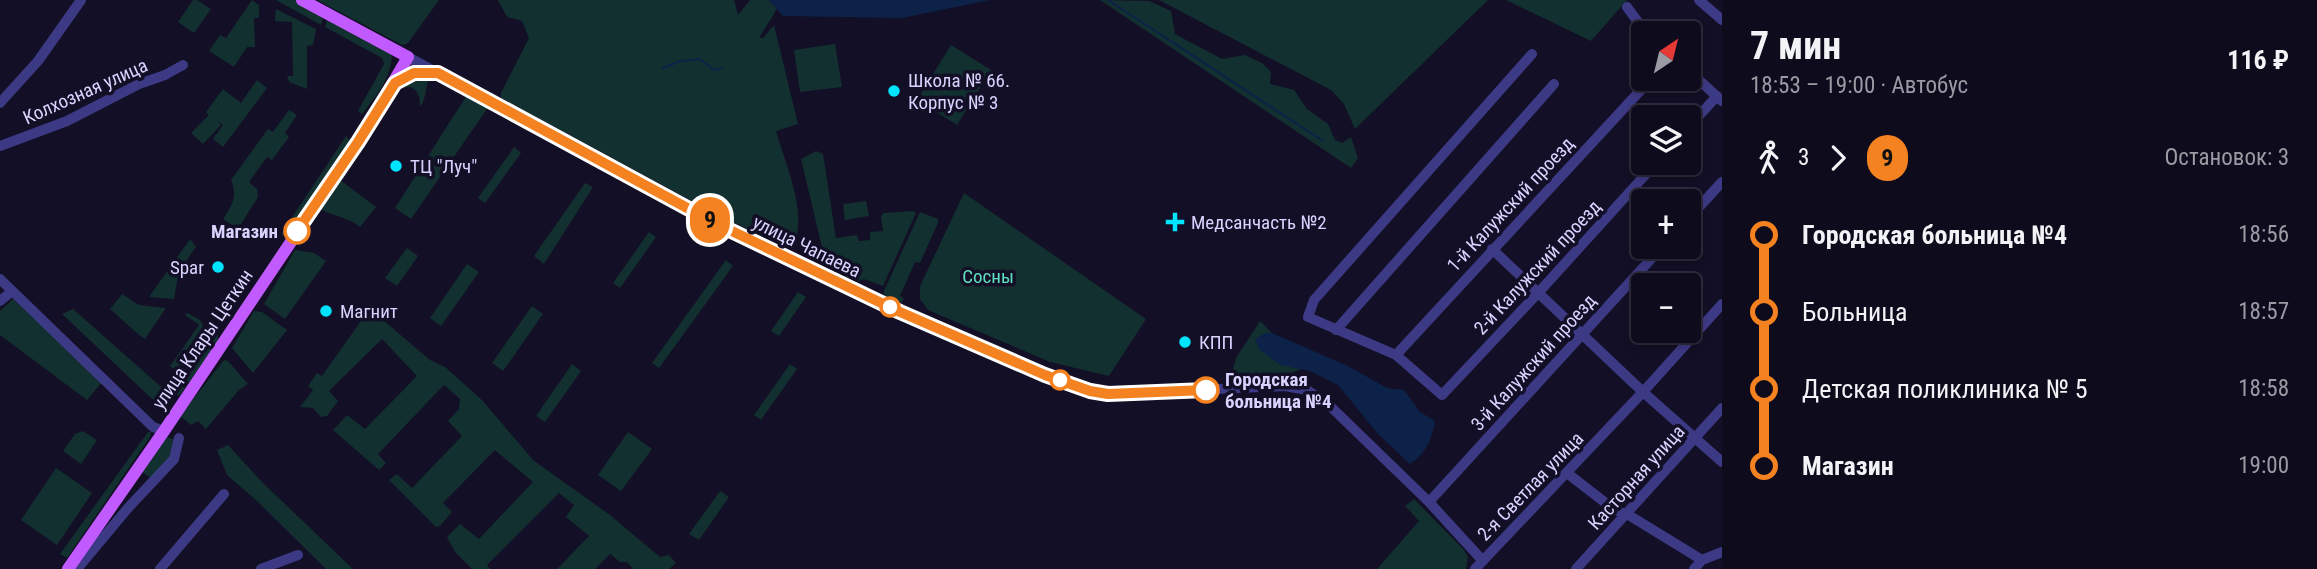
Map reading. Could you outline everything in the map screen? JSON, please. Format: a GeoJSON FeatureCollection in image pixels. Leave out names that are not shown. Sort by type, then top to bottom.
{"type":"FeatureCollection","features":[{"type":"Feature","properties":{"kind":"main road","name":"улица Чапаева"},"geometry":{"type":"LineString","coordinates":[[302,0],[408,57]]}},
{"type":"Feature","properties":{"kind":"main road","name":"улица Клары Цеткин"},"geometry":{"type":"LineString","coordinates":[[71,568],[358,142],[408,57]]}},
{"type":"Feature","properties":{"kind":"street"},"geometry":{"type":"LineString","coordinates":[[0,103],[38,61],[81,0]]}},
{"type":"Feature","properties":{"kind":"street"},"geometry":{"type":"LineString","coordinates":[[1699,0],[1722,20]]}},
{"type":"Feature","properties":{"kind":"street"},"geometry":{"type":"LineString","coordinates":[[1627,7],[1637,21]]}},
{"type":"Feature","properties":{"kind":"street"},"geometry":{"type":"LineString","coordinates":[[1396,355],[1308,317],[1314,300],[1532,54]]}},
{"type":"Feature","properties":{"kind":"street","name":"улица Чапаева"},"geometry":{"type":"LineString","coordinates":[[408,57],[713,222],[900,312],[1060,380],[1090,391],[1108,394],[1285,386],[1307,390],[1329,405]]}},
{"type":"Feature","properties":{"kind":"street","name":"Колхозная улица"},"geometry":{"type":"LineString","coordinates":[[0,146],[67,121],[183,65]]}},
{"type":"Feature","properties":{"kind":"street"},"geometry":{"type":"LineString","coordinates":[[395,83],[414,73],[438,73]]}},
{"type":"Feature","properties":{"kind":"street"},"geometry":{"type":"LineString","coordinates":[[1701,82],[1719,98],[1701,115]]}},
{"type":"Feature","properties":{"kind":"street"},"geometry":{"type":"LineString","coordinates":[[1336,330],[1554,84]]}},
{"type":"Feature","properties":{"kind":"street","name":"1-й Калужский проезд"},"geometry":{"type":"LineString","coordinates":[[1396,355],[1640,91]]}},
{"type":"Feature","properties":{"kind":"street","name":"2-й Калужский проезд"},"geometry":{"type":"LineString","coordinates":[[1396,355],[1442,395],[1645,175]]}},
{"type":"Feature","properties":{"kind":"street"},"geometry":{"type":"LineString","coordinates":[[1701,205],[1722,183]]}},
{"type":"Feature","properties":{"kind":"street"},"geometry":{"type":"LineString","coordinates":[[1492,249],[1643,392],[1722,462]]}},
{"type":"Feature","properties":{"kind":"street","name":"3-й Калужский проезд"},"geometry":{"type":"LineString","coordinates":[[1429,502],[1651,259]]}},
{"type":"Feature","properties":{"kind":"street"},"geometry":{"type":"LineString","coordinates":[[0,279],[153,427],[164,431]]}},
{"type":"Feature","properties":{"kind":"street"},"geometry":{"type":"LineString","coordinates":[[0,301],[11,292]]}},
{"type":"Feature","properties":{"kind":"street","name":"2-я Светлая улица"},"geometry":{"type":"LineString","coordinates":[[1329,405],[1429,502],[1483,561],[1722,304]]}},
{"type":"Feature","properties":{"kind":"street","name":"Касторная улица"},"geometry":{"type":"LineString","coordinates":[[1576,569],[1722,408]]}},
{"type":"Feature","properties":{"kind":"street"},"geometry":{"type":"LineString","coordinates":[[71,568],[174,459],[179,438]]}},
{"type":"Feature","properties":{"kind":"street"},"geometry":{"type":"LineString","coordinates":[[1567,473],[1616,511],[1627,514],[1702,560]]}},
{"type":"Feature","properties":{"kind":"street"},"geometry":{"type":"LineString","coordinates":[[160,569],[224,494]]}},
{"type":"Feature","properties":{"kind":"street"},"geometry":{"type":"LineString","coordinates":[[1694,569],[1702,560],[1722,552]]}},
{"type":"Feature","properties":{"kind":"street"},"geometry":{"type":"LineString","coordinates":[[261,569],[299,555]]}},
{"type":"Feature","properties":{"kind":"street"},"geometry":{"type":"LineString","coordinates":[[1475,569],[1483,561]]}},
{"type":"Feature","properties":{"kind":"green space"},"geometry":{"type":"Polygon","coordinates":[[[193,0],[211,9],[194,33],[178,22],[193,0]]]}},
{"type":"Feature","properties":{"kind":"green space"},"geometry":{"type":"Polygon","coordinates":[[[252,0],[259,5],[259,18],[254,18],[255,47],[247,47],[234,67],[209,51],[220,35],[226,38],[252,0]]]}},
{"type":"Feature","properties":{"kind":"green space"},"geometry":{"type":"Polygon","coordinates":[[[276,0],[296,0],[324,15],[321,25],[276,0]]]}},
{"type":"Feature","properties":{"kind":"green space"},"geometry":{"type":"Polygon","coordinates":[[[317,0],[439,0],[408,43],[402,45],[317,0]]]}},
{"type":"Feature","properties":{"kind":"green space"},"geometry":{"type":"Polygon","coordinates":[[[498,0],[734,0],[738,15],[750,0],[769,0],[777,9],[759,38],[763,38],[774,25],[798,124],[776,131],[797,206],[797,236],[793,250],[712,212],[501,98],[501,93],[529,38],[522,21],[507,17],[498,0]]]}},
{"type":"Feature","properties":{"kind":"green space"},"geometry":{"type":"Polygon","coordinates":[[[1100,0],[1149,1],[1171,11],[1175,34],[1222,59],[1245,55],[1262,63],[1271,72],[1270,84],[1294,90],[1307,109],[1328,124],[1335,140],[1342,143],[1351,137],[1358,158],[1351,168],[1100,0]]]}},
{"type":"Feature","properties":{"kind":"green space"},"geometry":{"type":"Polygon","coordinates":[[[1159,0],[1488,0],[1355,129],[1344,104],[1331,90],[1159,0]]]}},
{"type":"Feature","properties":{"kind":"green space"},"geometry":{"type":"Polygon","coordinates":[[[1506,0],[1627,0],[1591,41],[1506,0]]]}},
{"type":"Feature","properties":{"kind":"green space"},"geometry":{"type":"Polygon","coordinates":[[[276,9],[316,29],[313,45],[307,46],[307,89],[289,82],[287,76],[293,76],[292,22],[275,21],[276,9]]]}},
{"type":"Feature","properties":{"kind":"green space"},"geometry":{"type":"Polygon","coordinates":[[[328,17],[392,54],[386,79],[362,114],[358,111],[384,64],[382,58],[325,27],[328,17]]]}},
{"type":"Feature","properties":{"kind":"green space"},"geometry":{"type":"Polygon","coordinates":[[[835,44],[842,87],[800,92],[794,50],[835,44]]]}},
{"type":"Feature","properties":{"kind":"green space"},"geometry":{"type":"Polygon","coordinates":[[[951,45],[991,70],[957,125],[917,100],[951,45]]]}},
{"type":"Feature","properties":{"kind":"green space"},"geometry":{"type":"Polygon","coordinates":[[[415,74],[431,76],[420,107],[420,100],[414,89],[398,88],[404,80],[415,74]]]}},
{"type":"Feature","properties":{"kind":"green space"},"geometry":{"type":"Polygon","coordinates":[[[257,80],[267,88],[223,147],[213,139],[223,125],[218,121],[221,125],[203,144],[191,133],[209,115],[206,112],[223,89],[241,103],[257,80]]]}},
{"type":"Feature","properties":{"kind":"green space"},"geometry":{"type":"Polygon","coordinates":[[[467,95],[489,106],[411,219],[395,208],[467,95]]]}},
{"type":"Feature","properties":{"kind":"green space"},"geometry":{"type":"Polygon","coordinates":[[[289,110],[297,115],[285,133],[289,137],[272,160],[267,157],[249,182],[257,189],[258,197],[238,229],[223,219],[233,201],[231,180],[268,129],[273,132],[289,110]]]}},
{"type":"Feature","properties":{"kind":"green space"},"geometry":{"type":"Polygon","coordinates":[[[346,136],[350,143],[286,237],[281,234],[346,136]]]}},
{"type":"Feature","properties":{"kind":"green space"},"geometry":{"type":"Polygon","coordinates":[[[514,147],[521,153],[485,203],[478,198],[514,147]]]}},
{"type":"Feature","properties":{"kind":"green space"},"geometry":{"type":"Polygon","coordinates":[[[816,151],[823,154],[836,238],[857,235],[859,241],[870,240],[870,232],[883,231],[883,213],[916,213],[883,286],[864,279],[852,280],[814,260],[822,247],[801,159],[816,151]]]}},
{"type":"Feature","properties":{"kind":"green space"},"geometry":{"type":"Polygon","coordinates":[[[340,180],[376,207],[360,227],[320,209],[340,180]]]}},
{"type":"Feature","properties":{"kind":"green space"},"geometry":{"type":"Polygon","coordinates":[[[585,183],[593,187],[544,264],[534,256],[585,183]]]}},
{"type":"Feature","properties":{"kind":"green space","name":"Сосны"},"geometry":{"type":"Polygon","coordinates":[[[964,193],[1146,319],[1109,376],[1050,362],[928,310],[920,299],[920,286],[964,193]]]}},
{"type":"Feature","properties":{"kind":"green space"},"geometry":{"type":"Polygon","coordinates":[[[866,201],[869,216],[845,220],[843,204],[866,201]]]}},
{"type":"Feature","properties":{"kind":"green space"},"geometry":{"type":"Polygon","coordinates":[[[920,212],[938,219],[938,223],[920,263],[915,262],[900,296],[904,298],[902,302],[897,302],[884,295],[884,291],[920,212]]]}},
{"type":"Feature","properties":{"kind":"green space"},"geometry":{"type":"Polygon","coordinates":[[[649,232],[656,237],[620,288],[613,283],[649,232]]]}},
{"type":"Feature","properties":{"kind":"green space"},"geometry":{"type":"Polygon","coordinates":[[[190,239],[196,247],[179,271],[174,299],[149,297],[190,239]]]}},
{"type":"Feature","properties":{"kind":"green space"},"geometry":{"type":"Polygon","coordinates":[[[407,248],[418,256],[397,286],[385,278],[407,248]]]}},
{"type":"Feature","properties":{"kind":"green space"},"geometry":{"type":"Polygon","coordinates":[[[295,250],[314,253],[326,261],[285,319],[264,304],[295,250]]]}},
{"type":"Feature","properties":{"kind":"green space"},"geometry":{"type":"Polygon","coordinates":[[[726,260],[733,266],[659,368],[652,363],[726,260]]]}},
{"type":"Feature","properties":{"kind":"green space"},"geometry":{"type":"Polygon","coordinates":[[[467,264],[479,272],[441,326],[430,318],[467,264]]]}},
{"type":"Feature","properties":{"kind":"green space"},"geometry":{"type":"Polygon","coordinates":[[[798,292],[806,297],[779,336],[771,331],[798,292]]]}},
{"type":"Feature","properties":{"kind":"green space"},"geometry":{"type":"Polygon","coordinates":[[[122,294],[139,305],[166,308],[145,339],[110,309],[122,294]]]}},
{"type":"Feature","properties":{"kind":"green space"},"geometry":{"type":"Polygon","coordinates":[[[13,299],[102,382],[87,400],[0,335],[0,311],[13,299]]]}},
{"type":"Feature","properties":{"kind":"green space"},"geometry":{"type":"Polygon","coordinates":[[[373,304],[383,320],[430,360],[445,367],[482,400],[533,460],[610,515],[660,557],[669,555],[676,563],[669,569],[633,569],[627,562],[620,562],[610,554],[595,569],[557,569],[589,536],[566,517],[574,505],[559,493],[487,565],[490,569],[472,569],[455,552],[447,537],[460,524],[479,539],[533,482],[495,450],[443,503],[452,512],[436,527],[389,480],[397,474],[412,488],[462,436],[448,421],[459,409],[460,399],[444,385],[378,454],[386,463],[379,470],[333,430],[347,415],[365,429],[417,376],[382,339],[329,391],[338,401],[327,416],[321,417],[313,408],[300,407],[313,390],[308,386],[317,373],[322,376],[373,304]]]}},
{"type":"Feature","properties":{"kind":"green space"},"geometry":{"type":"Polygon","coordinates":[[[532,306],[543,314],[503,371],[492,363],[532,306]]]}},
{"type":"Feature","properties":{"kind":"green space"},"geometry":{"type":"Polygon","coordinates":[[[73,309],[167,392],[168,406],[165,411],[62,314],[73,309]]]}},
{"type":"Feature","properties":{"kind":"green space"},"geometry":{"type":"Polygon","coordinates":[[[254,311],[262,312],[287,330],[253,373],[232,348],[254,311]]]}},
{"type":"Feature","properties":{"kind":"green space"},"geometry":{"type":"Polygon","coordinates":[[[187,313],[200,320],[204,327],[186,354],[178,373],[170,366],[199,325],[185,315],[187,313]]]}},
{"type":"Feature","properties":{"kind":"green space"},"geometry":{"type":"Polygon","coordinates":[[[1260,321],[1272,333],[1265,333],[1264,351],[1273,360],[1302,369],[1291,373],[1291,379],[1256,379],[1239,376],[1233,369],[1236,358],[1260,321]]]}},
{"type":"Feature","properties":{"kind":"green space"},"geometry":{"type":"Polygon","coordinates":[[[213,329],[218,332],[218,342],[179,396],[169,390],[213,329]]]}},
{"type":"Feature","properties":{"kind":"green space"},"geometry":{"type":"Polygon","coordinates":[[[224,360],[228,361],[248,384],[239,390],[206,429],[198,421],[191,425],[180,416],[224,360]]]}},
{"type":"Feature","properties":{"kind":"green space"},"geometry":{"type":"Polygon","coordinates":[[[572,364],[581,371],[545,422],[536,416],[572,364]]]}},
{"type":"Feature","properties":{"kind":"green space"},"geometry":{"type":"Polygon","coordinates":[[[790,364],[797,369],[761,420],[754,415],[790,364]]]}},
{"type":"Feature","properties":{"kind":"green space"},"geometry":{"type":"Polygon","coordinates":[[[83,431],[97,440],[81,464],[63,451],[75,434],[83,431]]]}},
{"type":"Feature","properties":{"kind":"green space"},"geometry":{"type":"Polygon","coordinates":[[[148,432],[151,432],[150,437],[67,558],[60,554],[148,432]]]}},
{"type":"Feature","properties":{"kind":"green space"},"geometry":{"type":"Polygon","coordinates":[[[628,432],[652,449],[621,491],[598,475],[628,432]]]}},
{"type":"Feature","properties":{"kind":"green space"},"geometry":{"type":"Polygon","coordinates":[[[166,437],[174,439],[172,458],[152,479],[142,472],[166,437]]]}},
{"type":"Feature","properties":{"kind":"green space"},"geometry":{"type":"Polygon","coordinates":[[[228,445],[262,482],[353,569],[326,569],[227,475],[217,450],[228,445]]]}},
{"type":"Feature","properties":{"kind":"green space"},"geometry":{"type":"Polygon","coordinates":[[[56,468],[92,493],[57,545],[21,520],[56,468]]]}},
{"type":"Feature","properties":{"kind":"green space"},"geometry":{"type":"Polygon","coordinates":[[[720,491],[729,497],[699,540],[689,534],[720,491]]]}},
{"type":"Feature","properties":{"kind":"green space"},"geometry":{"type":"Polygon","coordinates":[[[1414,499],[1464,550],[1468,557],[1466,569],[1377,569],[1419,521],[1405,506],[1414,499]]]}},
{"type":"Feature","properties":{"kind":"water"},"geometry":{"type":"Polygon","coordinates":[[[769,0],[990,0],[902,18],[783,16],[769,0]]]}},
{"type":"Feature","properties":{"kind":"water"},"geometry":{"type":"Polygon","coordinates":[[[1265,333],[1272,333],[1348,366],[1387,388],[1404,390],[1420,412],[1435,421],[1424,451],[1410,464],[1378,434],[1338,385],[1310,371],[1280,365],[1259,349],[1255,339],[1265,333]]]}},
{"type":"Feature","properties":{"kind":"waterway"},"geometry":{"type":"LineString","coordinates":[[1108,0],[1323,141]]}},
{"type":"Feature","properties":{"kind":"waterway"},"geometry":{"type":"LineString","coordinates":[[663,68],[680,61],[700,59],[714,70],[722,68]]}},
{"type":"Feature","properties":{"kind":"bus line","name":"9"},"geometry":{"type":"LineString","coordinates":[[297,231],[395,83],[414,73],[438,73],[713,222],[900,312],[1045,375],[1090,391],[1108,394],[1206,390]]}},
{"type":"Feature","properties":{"kind":"place","name":"Школа № 66. Корпус № 3"},"geometry":{"type":"Point","coordinates":[894,91]}},
{"type":"Feature","properties":{"kind":"place","name":"ТЦ \"Луч\""},"geometry":{"type":"Point","coordinates":[396,166]}},
{"type":"Feature","properties":{"kind":"place","name":"Медсанчасть №2"},"geometry":{"type":"Point","coordinates":[1175,222]}},
{"type":"Feature","properties":{"kind":"place","name":"Магазин"},"geometry":{"type":"Point","coordinates":[297,231]}},
{"type":"Feature","properties":{"kind":"place","name":"Spar"},"geometry":{"type":"Point","coordinates":[218,267]}},
{"type":"Feature","properties":{"kind":"place","name":"Магнит"},"geometry":{"type":"Point","coordinates":[326,311]}},
{"type":"Feature","properties":{"kind":"place","name":"КПП"},"geometry":{"type":"Point","coordinates":[1185,342]}},
{"type":"Feature","properties":{"kind":"place","name":"Городская больница №4"},"geometry":{"type":"Point","coordinates":[1206,390]}}]}
